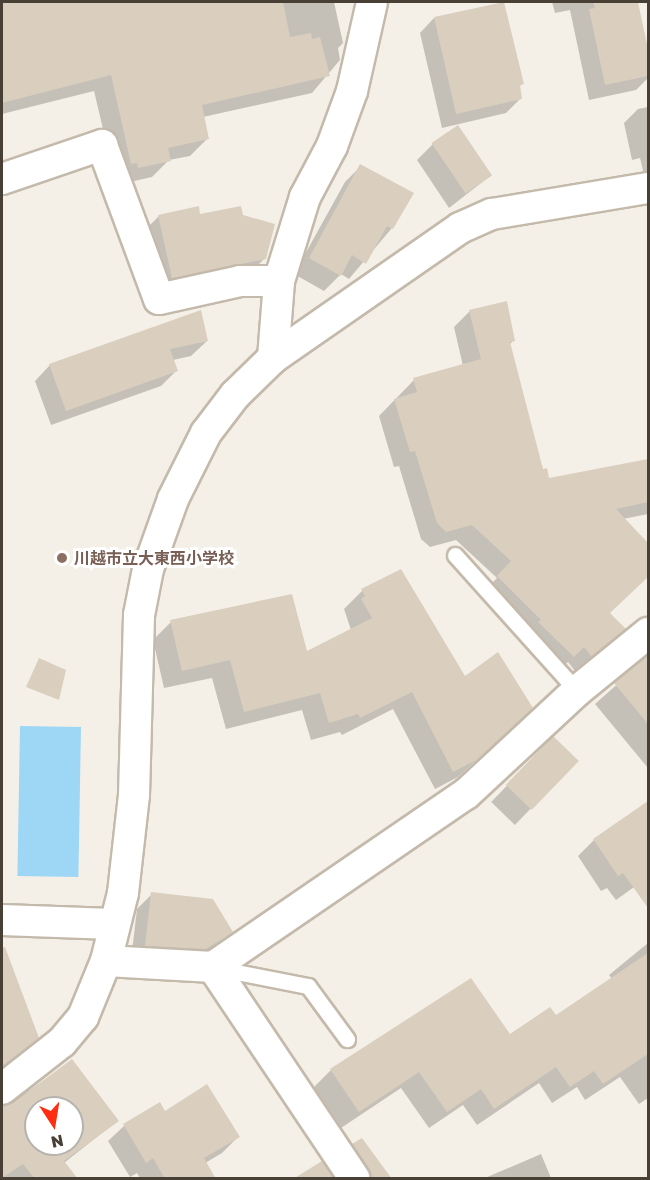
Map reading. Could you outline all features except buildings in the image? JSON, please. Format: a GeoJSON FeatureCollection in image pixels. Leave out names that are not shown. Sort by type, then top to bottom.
{"type":"FeatureCollection","features":[{"type":"Feature","properties":{"kind":"street"},"geometry":{"type":"LineString","coordinates":[[273,358],[279,282],[305,197],[332,147],[352,92],[372,2]]}},
{"type":"Feature","properties":{"kind":"street"},"geometry":{"type":"LineString","coordinates":[[2,179],[102,145],[159,299],[240,281],[279,282]]}},
{"type":"Feature","properties":{"kind":"street"},"geometry":{"type":"LineString","coordinates":[[2,1089],[62,1042],[83,1017],[106,961],[113,924],[123,893],[134,795],[140,615],[147,569],[173,499],[207,433],[235,395],[273,358],[460,228],[492,214],[648,188]]}},
{"type":"Feature","properties":{"kind":"street"},"geometry":{"type":"LineString","coordinates":[[106,961],[213,967],[466,794],[577,691],[648,633]]}},
{"type":"Feature","properties":{"kind":"street"},"geometry":{"type":"LineString","coordinates":[[2,920],[113,924]]}},
{"type":"Feature","properties":{"kind":"street"},"geometry":{"type":"LineString","coordinates":[[213,967],[354,1179]]}},
{"type":"Feature","properties":{"kind":"lane"},"geometry":{"type":"LineString","coordinates":[[455,555],[577,691]]}},
{"type":"Feature","properties":{"kind":"lane"},"geometry":{"type":"LineString","coordinates":[[213,967],[308,986],[347,1039]]}},
{"type":"Feature","properties":{"kind":"water"},"geometry":{"type":"Polygon","coordinates":[[[20,726],[81,727],[78,877],[17,876],[20,726]]]}},
{"type":"Feature","properties":{"kind":"place","name":"川越市立大東西小学校"},"geometry":{"type":"Point","coordinates":[62,558]}}]}
